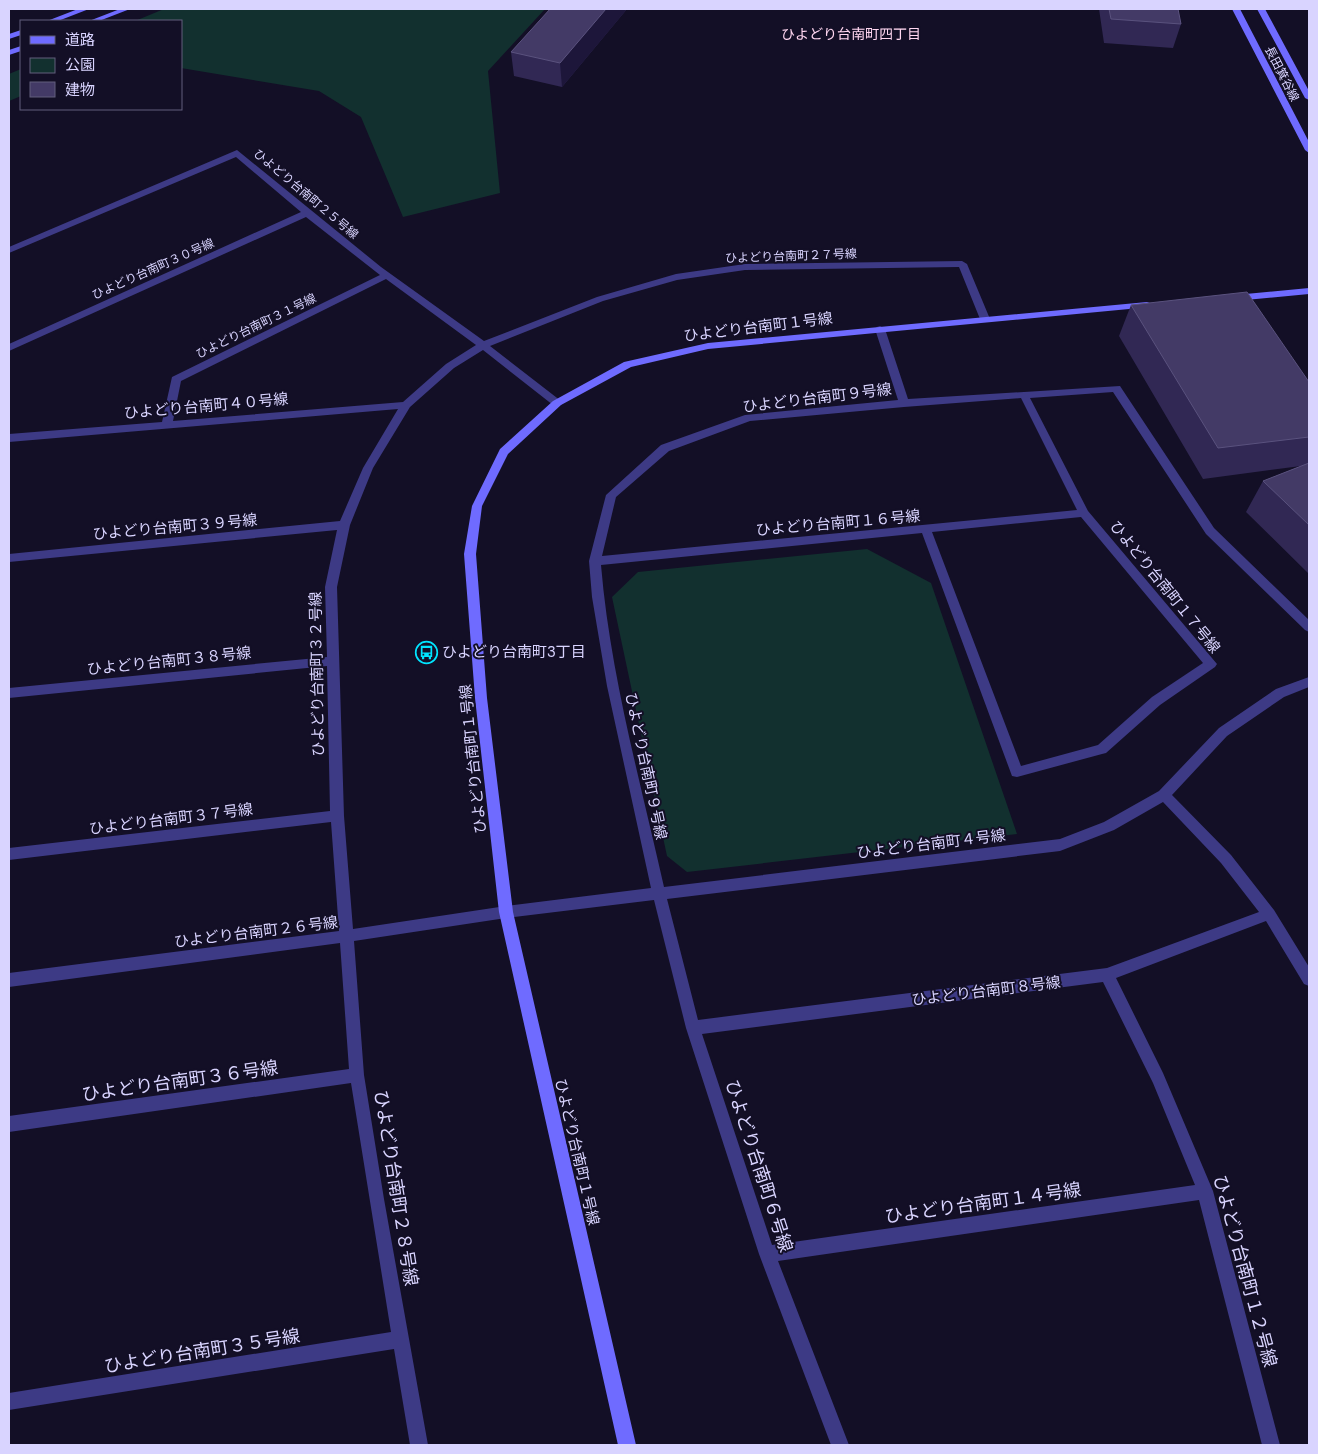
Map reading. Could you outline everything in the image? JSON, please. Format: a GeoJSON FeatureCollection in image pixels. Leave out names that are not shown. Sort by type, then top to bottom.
{"type":"FeatureCollection","features":[{"type":"Feature","properties":{"kind":"street"},"geometry":{"type":"LineString","coordinates":[[54,20],[85,9]]}},
{"type":"Feature","properties":{"kind":"street"},"geometry":{"type":"LineString","coordinates":[[95,20],[126,9]]}},
{"type":"Feature","properties":{"kind":"street","name":"長田箕谷線"},"geometry":{"type":"LineString","coordinates":[[1236,9],[1309,150]]}},
{"type":"Feature","properties":{"kind":"street","name":"長田箕谷線"},"geometry":{"type":"LineString","coordinates":[[1261,9],[1309,98]]}},
{"type":"Feature","properties":{"kind":"street","name":"ひよどり台南町２５号線"},"geometry":{"type":"LineString","coordinates":[[9,250],[237,153],[307,213],[557,403]]}},
{"type":"Feature","properties":{"kind":"street","name":"ひよどり台南町３０号線"},"geometry":{"type":"LineString","coordinates":[[9,348],[307,213]]}},
{"type":"Feature","properties":{"kind":"street","name":"ひよどり台南町２７号線"},"geometry":{"type":"LineString","coordinates":[[483,345],[600,298],[676,277],[745,267],[962,264],[985,319]]}},
{"type":"Feature","properties":{"kind":"street","name":"ひよどり台南町３１号線"},"geometry":{"type":"LineString","coordinates":[[167,424],[176,379],[387,275]]}},
{"type":"Feature","properties":{"kind":"street"},"geometry":{"type":"LineString","coordinates":[[1221,299],[1309,291]]}},
{"type":"Feature","properties":{"kind":"street","name":"ひよどり台南町１号線"},"geometry":{"type":"LineString","coordinates":[[627,1445],[506,912],[482,698],[470,554],[477,506],[504,452],[557,403],[628,364],[708,346],[1162,304]]}},
{"type":"Feature","properties":{"kind":"street"},"geometry":{"type":"LineString","coordinates":[[880,329],[904,403]]}},
{"type":"Feature","properties":{"kind":"street","name":"ひよどり台南町３２号線"},"geometry":{"type":"LineString","coordinates":[[347,936],[338,816],[331,586],[344,525],[368,468],[406,404],[450,366],[483,345]]}},
{"type":"Feature","properties":{"kind":"street","name":"ひよどり台南町９号線"},"geometry":{"type":"LineString","coordinates":[[659,893],[613,686],[598,597],[595,561],[611,495],[665,448],[749,418],[904,403],[1116,388],[1210,531],[1309,627]]}},
{"type":"Feature","properties":{"kind":"street","name":"ひよどり台南町１７号線"},"geometry":{"type":"LineString","coordinates":[[926,530],[1017,772],[1102,749],[1156,701],[1211,664],[1084,513],[1024,395]]}},
{"type":"Feature","properties":{"kind":"street","name":"ひよどり台南町４０号線"},"geometry":{"type":"LineString","coordinates":[[9,438],[406,404]]}},
{"type":"Feature","properties":{"kind":"street","name":"ひよどり台南町１６号線"},"geometry":{"type":"LineString","coordinates":[[595,561],[1084,513]]}},
{"type":"Feature","properties":{"kind":"street","name":"ひよどり台南町３９号線"},"geometry":{"type":"LineString","coordinates":[[9,558],[344,525]]}},
{"type":"Feature","properties":{"kind":"street","name":"ひよどり台南町３８号線"},"geometry":{"type":"LineString","coordinates":[[9,693],[332,661]]}},
{"type":"Feature","properties":{"kind":"street","name":"ひよどり台南町４号線"},"geometry":{"type":"LineString","coordinates":[[506,912],[1060,845],[1109,826],[1164,795],[1223,732],[1280,693],[1309,682]]}},
{"type":"Feature","properties":{"kind":"street"},"geometry":{"type":"LineString","coordinates":[[1164,795],[1226,858],[1269,914],[1309,979]]}},
{"type":"Feature","properties":{"kind":"street","name":"ひよどり台南町３７号線"},"geometry":{"type":"LineString","coordinates":[[9,854],[338,816]]}},
{"type":"Feature","properties":{"kind":"street","name":"ひよどり台南町６号線"},"geometry":{"type":"LineString","coordinates":[[659,893],[693,1028],[767,1254],[840,1445]]}},
{"type":"Feature","properties":{"kind":"street","name":"ひよどり台南町２６号線"},"geometry":{"type":"LineString","coordinates":[[9,980],[347,936],[506,912]]}},
{"type":"Feature","properties":{"kind":"street","name":"ひよどり台南町８号線"},"geometry":{"type":"LineString","coordinates":[[693,1028],[1107,975],[1269,914]]}},
{"type":"Feature","properties":{"kind":"street","name":"ひよどり台南町２８号線"},"geometry":{"type":"LineString","coordinates":[[347,936],[357,1074],[376,1199],[418,1445]]}},
{"type":"Feature","properties":{"kind":"street","name":"ひよどり台南町１２号線"},"geometry":{"type":"LineString","coordinates":[[1107,975],[1158,1078],[1205,1191],[1271,1445]]}},
{"type":"Feature","properties":{"kind":"street","name":"ひよどり台南町３６号線"},"geometry":{"type":"LineString","coordinates":[[9,1124],[357,1074]]}},
{"type":"Feature","properties":{"kind":"street","name":"ひよどり台南町１４号線"},"geometry":{"type":"LineString","coordinates":[[767,1254],[1205,1191]]}},
{"type":"Feature","properties":{"kind":"street","name":"ひよどり台南町３５号線"},"geometry":{"type":"LineString","coordinates":[[9,1402],[401,1339]]}},
{"type":"Feature","properties":{"kind":"green space"},"geometry":{"type":"Polygon","coordinates":[[[164,9],[545,9],[488,71],[500,193],[403,217],[361,117],[319,91],[182,68],[182,20],[137,20],[164,9]]]}},
{"type":"Feature","properties":{"kind":"green space"},"geometry":{"type":"Polygon","coordinates":[[[20,69],[20,96],[9,101],[9,74],[20,69]]]}},
{"type":"Feature","properties":{"kind":"green space"},"geometry":{"type":"Polygon","coordinates":[[[867,549],[931,583],[1017,834],[687,872],[667,856],[612,597],[638,572],[867,549]]]}},
{"type":"Feature","properties":{"kind":"building"},"geometry":{"type":"Polygon","coordinates":[[[550,9],[606,9],[560,63],[511,52],[550,9]]]}},
{"type":"Feature","properties":{"kind":"building"},"geometry":{"type":"Polygon","coordinates":[[[1109,9],[1178,9],[1181,24],[1111,19],[1109,9]]]}},
{"type":"Feature","properties":{"kind":"building"},"geometry":{"type":"Polygon","coordinates":[[[1247,292],[1309,382],[1309,437],[1218,448],[1131,305],[1247,292]]]}},
{"type":"Feature","properties":{"kind":"building"},"geometry":{"type":"Polygon","coordinates":[[[1309,463],[1309,525],[1263,481],[1309,463]]]}},
{"type":"Feature","properties":{"kind":"place","name":"ひよどり台南町3丁目"},"geometry":{"type":"Point","coordinates":[426,652]}},
{"type":"Feature","properties":{"kind":"district","name":"ひよどり台南町四丁目"},"geometry":{"type":"Point","coordinates":[851,34]}}]}
